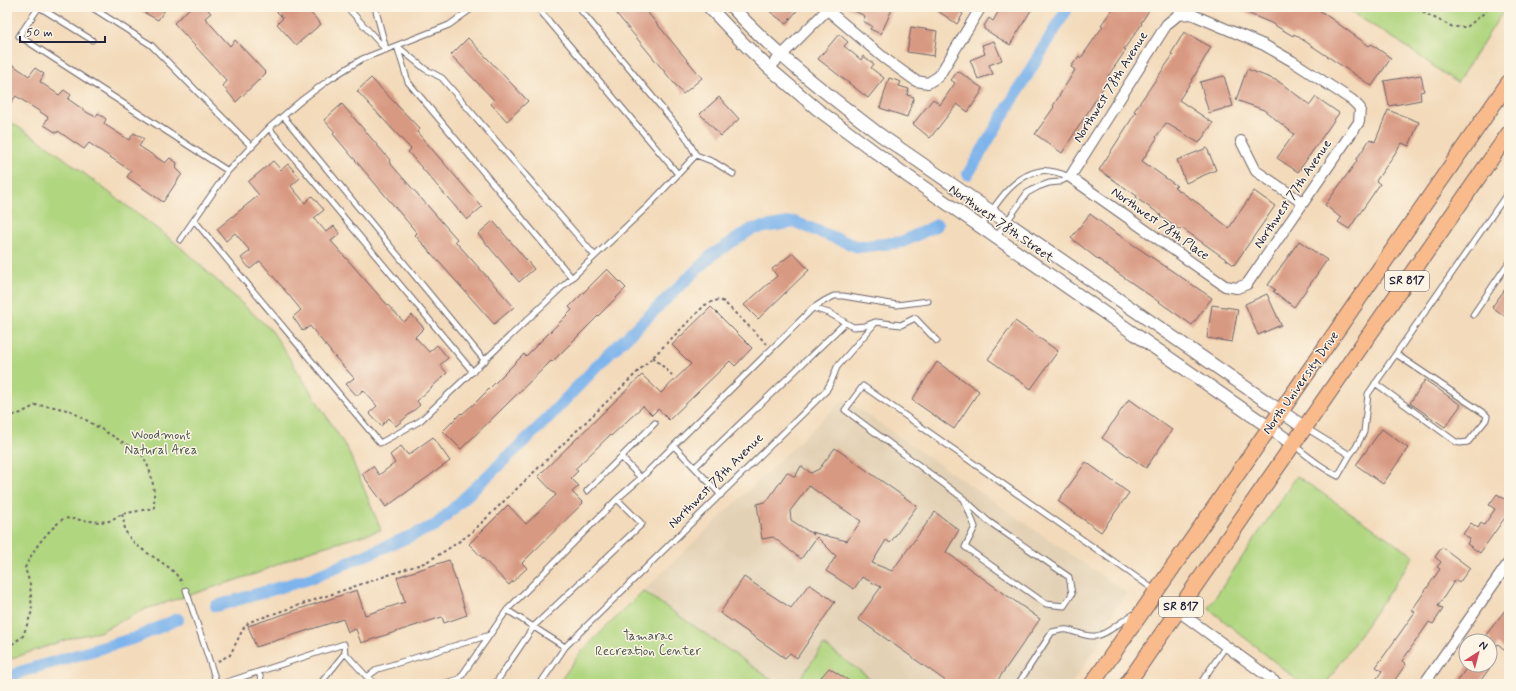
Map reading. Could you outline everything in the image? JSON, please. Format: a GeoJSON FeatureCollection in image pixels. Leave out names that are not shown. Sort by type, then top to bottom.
{"type":"FeatureCollection","features":[{"type":"Feature","properties":{"kind":"main road","name":"North University Drive"},"geometry":{"type":"LineString","coordinates":[[1094,682],[1509,82]]}},
{"type":"Feature","properties":{"kind":"main road","name":"SR 817"},"geometry":{"type":"LineString","coordinates":[[1127,684],[1509,133]]}},
{"type":"Feature","properties":{"kind":"street","name":"Northwest 78th Street"},"geometry":{"type":"LineString","coordinates":[[709,7],[742,43],[828,118],[981,227],[1293,444]]}},
{"type":"Feature","properties":{"kind":"street","name":"Northwest 78th Street"},"geometry":{"type":"LineString","coordinates":[[732,7],[782,55],[827,94],[879,134],[1305,428]]}},
{"type":"Feature","properties":{"kind":"street"},"geometry":{"type":"LineString","coordinates":[[769,68],[827,8],[884,58],[916,81],[928,83],[940,76],[981,7]]}},
{"type":"Feature","properties":{"kind":"street","name":"Northwest 77th Avenue"},"geometry":{"type":"LineString","coordinates":[[1178,15],[1191,14],[1264,45],[1292,61],[1352,100],[1360,108],[1358,122],[1303,203],[1247,284],[1237,288]]}},
{"type":"Feature","properties":{"kind":"street","name":"Northwest 78th Avenue"},"geometry":{"type":"LineString","coordinates":[[1070,177],[1167,24],[1178,15]]}},
{"type":"Feature","properties":{"kind":"street"},"geometry":{"type":"LineString","coordinates":[[1241,140],[1256,171],[1303,203]]}},
{"type":"Feature","properties":{"kind":"street","name":"Northwest 78th Place"},"geometry":{"type":"LineString","coordinates":[[1070,177],[1225,286],[1237,288]]}},
{"type":"Feature","properties":{"kind":"street"},"geometry":{"type":"LineString","coordinates":[[1424,684],[1509,562]]}},
{"type":"Feature","properties":{"kind":"street"},"geometry":{"type":"LineString","coordinates":[[1178,611],[1278,684]]}},
{"type":"Feature","properties":{"kind":"lane"},"geometry":{"type":"LineString","coordinates":[[92,40],[39,7],[20,36],[228,171]]}},
{"type":"Feature","properties":{"kind":"lane"},"geometry":{"type":"LineString","coordinates":[[91,7],[151,45],[252,146]]}},
{"type":"Feature","properties":{"kind":"lane"},"geometry":{"type":"LineString","coordinates":[[347,7],[386,50]]}},
{"type":"Feature","properties":{"kind":"lane"},"geometry":{"type":"LineString","coordinates":[[375,7],[386,50]]}},
{"type":"Feature","properties":{"kind":"lane"},"geometry":{"type":"LineString","coordinates":[[180,240],[228,171],[269,128],[303,99],[330,79],[362,59],[449,25],[474,7]]}},
{"type":"Feature","properties":{"kind":"lane"},"geometry":{"type":"LineString","coordinates":[[537,7],[678,174]]}},
{"type":"Feature","properties":{"kind":"lane"},"geometry":{"type":"LineString","coordinates":[[578,7],[686,137],[696,155],[714,162],[733,174]]}},
{"type":"Feature","properties":{"kind":"lane"},"geometry":{"type":"LineString","coordinates":[[398,46],[425,69],[442,78],[596,256]]}},
{"type":"Feature","properties":{"kind":"lane"},"geometry":{"type":"LineString","coordinates":[[398,46],[408,82],[572,278]]}},
{"type":"Feature","properties":{"kind":"lane"},"geometry":{"type":"LineString","coordinates":[[283,116],[485,361]]}},
{"type":"Feature","properties":{"kind":"lane"},"geometry":{"type":"LineString","coordinates":[[269,128],[473,372]]}},
{"type":"Feature","properties":{"kind":"lane"},"geometry":{"type":"LineString","coordinates":[[194,220],[380,443],[420,421],[649,205],[696,155]]}},
{"type":"Feature","properties":{"kind":"lane"},"geometry":{"type":"LineString","coordinates":[[981,227],[1014,184],[1024,176],[1041,170],[1061,173],[1070,177]]}},
{"type":"Feature","properties":{"kind":"lane"},"geometry":{"type":"LineString","coordinates":[[996,237],[1027,194],[1038,187],[1049,183],[1059,182],[1070,177]]}},
{"type":"Feature","properties":{"kind":"lane"},"geometry":{"type":"LineString","coordinates":[[1293,444],[1320,466],[1338,476],[1364,432],[1368,394],[1509,191]]}},
{"type":"Feature","properties":{"kind":"lane"},"geometry":{"type":"LineString","coordinates":[[1473,315],[1509,262]]}},
{"type":"Feature","properties":{"kind":"lane"},"geometry":{"type":"LineString","coordinates":[[442,684],[458,682],[507,610],[617,499],[674,446],[813,308],[834,296],[843,296],[897,305],[928,301]]}},
{"type":"Feature","properties":{"kind":"lane"},"geometry":{"type":"LineString","coordinates":[[813,308],[829,313],[853,327],[865,326],[876,322],[900,325],[915,318],[937,341]]}},
{"type":"Feature","properties":{"kind":"lane","name":"Northwest 78th Avenue"},"geometry":{"type":"LineString","coordinates":[[540,684],[565,647],[826,391],[836,367],[876,322]]}},
{"type":"Feature","properties":{"kind":"lane"},"geometry":{"type":"LineString","coordinates":[[695,468],[845,323]]}},
{"type":"Feature","properties":{"kind":"lane"},"geometry":{"type":"LineString","coordinates":[[1375,383],[1456,442],[1468,442],[1486,420],[1487,416],[1485,414],[1396,354]]}},
{"type":"Feature","properties":{"kind":"lane"},"geometry":{"type":"LineString","coordinates":[[964,498],[975,526],[965,547],[1046,604],[1064,606],[1072,594],[1069,577],[988,520],[964,498],[846,410],[864,386],[1156,591]]}},
{"type":"Feature","properties":{"kind":"lane"},"geometry":{"type":"LineString","coordinates":[[586,491],[655,423]]}},
{"type":"Feature","properties":{"kind":"lane"},"geometry":{"type":"LineString","coordinates":[[1305,428],[1350,455]]}},
{"type":"Feature","properties":{"kind":"lane"},"geometry":{"type":"LineString","coordinates":[[674,446],[721,494]]}},
{"type":"Feature","properties":{"kind":"lane"},"geometry":{"type":"LineString","coordinates":[[621,457],[641,478]]}},
{"type":"Feature","properties":{"kind":"lane"},"geometry":{"type":"LineString","coordinates":[[495,684],[534,626],[642,524],[617,499]]}},
{"type":"Feature","properties":{"kind":"lane"},"geometry":{"type":"LineString","coordinates":[[186,590],[217,684]]}},
{"type":"Feature","properties":{"kind":"lane"},"geometry":{"type":"LineString","coordinates":[[507,610],[565,647]]}},
{"type":"Feature","properties":{"kind":"lane"},"geometry":{"type":"LineString","coordinates":[[1018,684],[1052,632],[1067,630],[1085,635],[1097,636],[1119,624],[1129,615],[1142,612]]}},
{"type":"Feature","properties":{"kind":"lane"},"geometry":{"type":"LineString","coordinates":[[367,677],[378,670],[490,635]]}},
{"type":"Feature","properties":{"kind":"lane"},"geometry":{"type":"LineString","coordinates":[[221,684],[344,644],[345,653],[367,677],[376,684]]}},
{"type":"Feature","properties":{"kind":"lane"},"geometry":{"type":"LineString","coordinates":[[1200,684],[1226,646]]}},
{"type":"Feature","properties":{"kind":"lane"},"geometry":{"type":"LineString","coordinates":[[320,684],[345,653]]}},
{"type":"Feature","properties":{"kind":"lane"},"geometry":{"type":"LineString","coordinates":[[259,672],[262,684]]}},
{"type":"Feature","properties":{"kind":"path"},"geometry":{"type":"LineString","coordinates":[[1412,7],[1453,28],[1467,28],[1484,13],[1488,7]]}},
{"type":"Feature","properties":{"kind":"path"},"geometry":{"type":"LineString","coordinates":[[211,665],[230,655],[243,629],[249,622],[424,563],[452,547],[471,533],[705,305],[720,300],[724,302],[772,349]]}},
{"type":"Feature","properties":{"kind":"path"},"geometry":{"type":"LineString","coordinates":[[653,357],[672,375]]}},
{"type":"Feature","properties":{"kind":"path"},"geometry":{"type":"LineString","coordinates":[[7,418],[36,405],[54,406],[71,411],[141,453],[147,462],[155,490],[154,508],[122,514],[109,521],[98,522],[64,518],[41,539],[25,568],[30,584],[32,611],[29,622],[23,636],[7,648]]}},
{"type":"Feature","properties":{"kind":"path"},"geometry":{"type":"LineString","coordinates":[[122,514],[126,531],[130,538],[152,557],[165,564],[178,576],[186,590]]}},
{"type":"Feature","properties":{"kind":"shaded area"},"geometry":{"type":"Polygon","coordinates":[[[844,399],[1127,593],[1106,622],[1110,627],[1071,684],[878,684],[824,645],[796,684],[778,684],[643,591],[844,399]]]}},
{"type":"Feature","properties":{"kind":"green space"},"geometry":{"type":"Polygon","coordinates":[[[1343,7],[1506,7],[1457,83],[1398,41],[1343,7]]]}},
{"type":"Feature","properties":{"kind":"green space","name":"Woodmont Natural Area"},"geometry":{"type":"Polygon","coordinates":[[[7,120],[48,146],[177,244],[272,331],[348,450],[381,530],[306,552],[258,573],[146,609],[99,632],[74,637],[7,660],[7,120]]]}},
{"type":"Feature","properties":{"kind":"green space"},"geometry":{"type":"Polygon","coordinates":[[[1297,476],[1414,556],[1326,684],[1302,684],[1208,608],[1297,476]]]}},
{"type":"Feature","properties":{"kind":"green space","name":"Tamarac Recreation Center"},"geometry":{"type":"Polygon","coordinates":[[[643,591],[778,684],[558,684],[580,653],[643,591]]]}},
{"type":"Feature","properties":{"kind":"green space"},"geometry":{"type":"Polygon","coordinates":[[[824,645],[878,684],[796,684],[824,645]]]}},
{"type":"Feature","properties":{"kind":"building"},"geometry":{"type":"Polygon","coordinates":[[[134,7],[167,7],[158,20],[134,7]]]}},
{"type":"Feature","properties":{"kind":"building"},"geometry":{"type":"Polygon","coordinates":[[[191,7],[205,7],[211,13],[205,18],[230,46],[235,40],[266,73],[236,102],[223,86],[227,81],[174,23],[191,7]]]}},
{"type":"Feature","properties":{"kind":"building"},"geometry":{"type":"Polygon","coordinates":[[[272,7],[305,7],[321,24],[296,45],[277,24],[283,18],[272,7]]]}},
{"type":"Feature","properties":{"kind":"building"},"geometry":{"type":"Polygon","coordinates":[[[611,7],[643,7],[702,78],[683,94],[611,7]]]}},
{"type":"Feature","properties":{"kind":"building"},"geometry":{"type":"Polygon","coordinates":[[[764,7],[800,7],[786,24],[764,7]]]}},
{"type":"Feature","properties":{"kind":"building"},"geometry":{"type":"Polygon","coordinates":[[[846,7],[893,7],[881,34],[870,29],[872,26],[863,21],[865,16],[846,7]]]}},
{"type":"Feature","properties":{"kind":"building"},"geometry":{"type":"Polygon","coordinates":[[[932,7],[961,7],[959,11],[963,14],[957,24],[932,7]]]}},
{"type":"Feature","properties":{"kind":"building"},"geometry":{"type":"Polygon","coordinates":[[[1001,7],[1033,7],[1010,45],[984,29],[984,26],[989,18],[993,21],[1001,7]]]}},
{"type":"Feature","properties":{"kind":"building"},"geometry":{"type":"Polygon","coordinates":[[[1114,7],[1151,7],[1141,23],[1142,24],[1124,49],[1126,50],[1108,76],[1110,77],[1062,153],[1035,134],[1054,107],[1053,106],[1075,70],[1071,67],[1079,56],[1081,58],[1114,7]]]}},
{"type":"Feature","properties":{"kind":"building"},"geometry":{"type":"Polygon","coordinates":[[[1233,7],[1315,7],[1369,46],[1371,44],[1391,58],[1372,86],[1294,34],[1293,36],[1271,23],[1233,7]]]}},
{"type":"Feature","properties":{"kind":"building"},"geometry":{"type":"Polygon","coordinates":[[[911,27],[937,31],[934,56],[907,52],[911,27]]]}},
{"type":"Feature","properties":{"kind":"building"},"geometry":{"type":"Polygon","coordinates":[[[1184,32],[1211,47],[1179,100],[1213,123],[1199,143],[1166,123],[1142,161],[1177,186],[1174,187],[1199,204],[1229,228],[1254,191],[1275,206],[1234,265],[1182,228],[1180,230],[1160,216],[1161,215],[1136,198],[1137,196],[1099,170],[1136,112],[1134,111],[1173,55],[1171,54],[1184,32]]]}},
{"type":"Feature","properties":{"kind":"building"},"geometry":{"type":"Polygon","coordinates":[[[839,34],[848,42],[844,46],[861,60],[863,56],[874,64],[871,68],[884,78],[868,98],[818,59],[839,34]]]}},
{"type":"Feature","properties":{"kind":"building"},"geometry":{"type":"Polygon","coordinates":[[[468,38],[528,101],[507,121],[491,104],[494,100],[451,55],[468,38]]]}},
{"type":"Feature","properties":{"kind":"building"},"geometry":{"type":"Polygon","coordinates":[[[994,41],[1002,60],[989,65],[993,74],[978,79],[970,60],[985,54],[982,45],[994,41]]]}},
{"type":"Feature","properties":{"kind":"building"},"geometry":{"type":"Polygon","coordinates":[[[7,61],[29,76],[35,68],[44,74],[40,82],[59,95],[64,90],[71,95],[68,99],[88,113],[96,117],[98,113],[106,119],[104,124],[129,140],[134,133],[144,139],[139,146],[165,163],[170,158],[177,163],[176,168],[182,174],[163,202],[127,177],[131,171],[89,143],[84,149],[58,131],[57,133],[44,125],[48,117],[16,96],[7,108],[7,61]]]}},
{"type":"Feature","properties":{"kind":"building"},"geometry":{"type":"Polygon","coordinates":[[[1247,69],[1278,81],[1310,105],[1316,97],[1339,113],[1298,172],[1277,158],[1294,134],[1264,110],[1236,100],[1247,69]]]}},
{"type":"Feature","properties":{"kind":"building"},"geometry":{"type":"Polygon","coordinates":[[[958,71],[982,88],[982,91],[968,112],[957,104],[930,138],[913,124],[933,99],[940,105],[955,83],[951,80],[958,71]]]}},
{"type":"Feature","properties":{"kind":"building"},"geometry":{"type":"Polygon","coordinates":[[[1421,75],[1424,91],[1420,92],[1421,100],[1389,106],[1384,81],[1421,75]]]}},
{"type":"Feature","properties":{"kind":"building"},"geometry":{"type":"Polygon","coordinates":[[[1224,76],[1233,106],[1209,113],[1200,82],[1224,76]]]}},
{"type":"Feature","properties":{"kind":"building"},"geometry":{"type":"Polygon","coordinates":[[[371,78],[420,129],[417,132],[482,207],[467,220],[408,152],[411,149],[357,91],[371,78]]]}},
{"type":"Feature","properties":{"kind":"building"},"geometry":{"type":"Polygon","coordinates":[[[889,78],[901,82],[899,86],[909,89],[907,95],[914,97],[907,117],[880,108],[889,78]]]}},
{"type":"Feature","properties":{"kind":"building"},"geometry":{"type":"Polygon","coordinates":[[[719,97],[739,119],[721,136],[700,114],[719,97]]]}},
{"type":"Feature","properties":{"kind":"building"},"geometry":{"type":"Polygon","coordinates":[[[342,104],[390,160],[389,162],[457,239],[455,241],[514,307],[494,324],[415,235],[417,233],[333,134],[335,132],[324,120],[342,104]]]}},
{"type":"Feature","properties":{"kind":"building"},"geometry":{"type":"Polygon","coordinates":[[[1388,110],[1419,122],[1409,146],[1402,143],[1376,181],[1380,184],[1349,229],[1338,222],[1341,218],[1325,205],[1357,161],[1356,160],[1370,139],[1375,142],[1388,110]]]}},
{"type":"Feature","properties":{"kind":"building"},"geometry":{"type":"Polygon","coordinates":[[[1207,148],[1216,170],[1186,183],[1177,160],[1207,148]]]}},
{"type":"Feature","properties":{"kind":"building"},"geometry":{"type":"Polygon","coordinates":[[[273,161],[281,170],[288,164],[300,178],[291,186],[305,203],[312,196],[324,210],[314,218],[326,232],[334,226],[340,234],[331,241],[383,300],[404,322],[412,315],[424,328],[415,337],[429,352],[437,345],[448,358],[440,365],[447,373],[417,401],[420,405],[396,426],[389,418],[381,426],[369,413],[377,406],[363,390],[357,396],[346,384],[354,378],[310,326],[303,331],[293,317],[301,310],[278,282],[260,261],[250,269],[241,258],[250,251],[235,233],[226,241],[217,229],[259,195],[248,182],[273,161]]]}},
{"type":"Feature","properties":{"kind":"building"},"geometry":{"type":"Polygon","coordinates":[[[1090,214],[1212,298],[1192,325],[1095,257],[1071,238],[1090,214]]]}},
{"type":"Feature","properties":{"kind":"building"},"geometry":{"type":"Polygon","coordinates":[[[493,221],[534,269],[519,282],[478,234],[493,221]]]}},
{"type":"Feature","properties":{"kind":"building"},"geometry":{"type":"Polygon","coordinates":[[[1299,241],[1327,260],[1294,307],[1273,291],[1276,290],[1268,285],[1299,241]]]}},
{"type":"Feature","properties":{"kind":"building"},"geometry":{"type":"Polygon","coordinates":[[[793,253],[809,270],[758,319],[744,305],[777,276],[772,269],[793,253]]]}},
{"type":"Feature","properties":{"kind":"building"},"geometry":{"type":"Polygon","coordinates":[[[607,269],[626,288],[552,362],[551,361],[461,449],[443,431],[461,413],[462,414],[475,403],[524,354],[526,356],[572,310],[569,307],[607,269]]]}},
{"type":"Feature","properties":{"kind":"building"},"geometry":{"type":"Polygon","coordinates":[[[1509,284],[1509,319],[1492,307],[1509,284]]]}},
{"type":"Feature","properties":{"kind":"building"},"geometry":{"type":"Polygon","coordinates":[[[1267,294],[1281,325],[1258,335],[1245,304],[1267,294]]]}},
{"type":"Feature","properties":{"kind":"building"},"geometry":{"type":"Polygon","coordinates":[[[1212,305],[1238,309],[1232,342],[1207,338],[1212,305]]]}},
{"type":"Feature","properties":{"kind":"building"},"geometry":{"type":"Polygon","coordinates":[[[711,307],[752,348],[735,366],[730,361],[669,420],[658,409],[652,415],[643,406],[575,469],[578,471],[571,478],[579,486],[572,492],[583,503],[522,563],[527,568],[509,585],[469,544],[508,505],[526,524],[556,495],[538,476],[642,375],[661,393],[691,364],[672,345],[711,307]]]}},
{"type":"Feature","properties":{"kind":"building"},"geometry":{"type":"Polygon","coordinates":[[[1015,321],[1058,351],[1031,389],[988,359],[1015,321]]]}},
{"type":"Feature","properties":{"kind":"building"},"geometry":{"type":"Polygon","coordinates":[[[937,362],[979,391],[954,429],[912,400],[937,362]]]}},
{"type":"Feature","properties":{"kind":"building"},"geometry":{"type":"Polygon","coordinates":[[[1425,380],[1461,405],[1445,427],[1410,403],[1425,380]]]}},
{"type":"Feature","properties":{"kind":"building"},"geometry":{"type":"Polygon","coordinates":[[[1129,399],[1172,430],[1146,468],[1102,438],[1129,399]]]}},
{"type":"Feature","properties":{"kind":"building"},"geometry":{"type":"Polygon","coordinates":[[[1382,429],[1408,448],[1383,484],[1356,465],[1382,429]]]}},
{"type":"Feature","properties":{"kind":"building"},"geometry":{"type":"Polygon","coordinates":[[[433,437],[450,461],[386,507],[362,474],[373,466],[379,475],[395,463],[390,455],[401,446],[408,455],[433,437]]]}},
{"type":"Feature","properties":{"kind":"building"},"geometry":{"type":"Polygon","coordinates":[[[835,448],[917,506],[890,543],[886,540],[872,563],[892,571],[935,512],[959,530],[946,552],[1040,619],[995,684],[950,684],[858,619],[881,587],[862,577],[854,589],[826,571],[836,556],[817,537],[801,559],[773,537],[762,539],[757,504],[767,501],[787,472],[795,477],[801,466],[811,473],[819,469],[835,448]],[[809,486],[790,511],[791,520],[814,535],[811,532],[847,541],[861,521],[809,486]]]}},
{"type":"Feature","properties":{"kind":"building"},"geometry":{"type":"Polygon","coordinates":[[[1086,462],[1129,493],[1101,532],[1058,501],[1086,462]]]}},
{"type":"Feature","properties":{"kind":"building"},"geometry":{"type":"Polygon","coordinates":[[[1497,494],[1509,502],[1509,512],[1480,553],[1467,544],[1470,539],[1463,534],[1471,523],[1478,528],[1481,523],[1484,525],[1495,509],[1489,505],[1497,494]]]}},
{"type":"Feature","properties":{"kind":"building"},"geometry":{"type":"Polygon","coordinates":[[[1442,547],[1470,568],[1459,583],[1455,580],[1438,606],[1443,609],[1433,624],[1429,622],[1402,661],[1406,664],[1392,684],[1373,684],[1382,671],[1376,667],[1415,612],[1412,610],[1440,569],[1437,567],[1441,562],[1435,557],[1442,547]]]}},
{"type":"Feature","properties":{"kind":"building"},"geometry":{"type":"Polygon","coordinates":[[[449,560],[467,615],[444,623],[442,617],[361,643],[356,629],[348,632],[343,619],[256,647],[248,626],[357,590],[365,615],[405,602],[397,577],[449,560]]]}},
{"type":"Feature","properties":{"kind":"building"},"geometry":{"type":"Polygon","coordinates":[[[744,577],[791,608],[809,584],[835,602],[797,658],[790,653],[785,658],[720,613],[744,577]]]}},
{"type":"Feature","properties":{"kind":"building"},"geometry":{"type":"Polygon","coordinates":[[[1509,605],[1509,645],[1505,650],[1498,644],[1498,633],[1488,633],[1509,605]]]}},
{"type":"Feature","properties":{"kind":"building"},"geometry":{"type":"Polygon","coordinates":[[[829,668],[854,684],[815,684],[829,668]]]}},
{"type":"Feature","properties":{"kind":"building"},"geometry":{"type":"Polygon","coordinates":[[[1463,673],[1486,673],[1478,684],[1456,684],[1463,673]]]}},
{"type":"Feature","properties":{"kind":"waterway"},"geometry":{"type":"LineString","coordinates":[[968,174],[1068,7]]}},
{"type":"Feature","properties":{"kind":"waterway"},"geometry":{"type":"LineString","coordinates":[[216,606],[312,578],[436,525],[540,426],[601,362],[712,255],[752,229],[795,222],[858,247],[902,242],[937,225]]}},
{"type":"Feature","properties":{"kind":"waterway"},"geometry":{"type":"LineString","coordinates":[[7,681],[20,672],[135,638],[178,619]]}}]}
